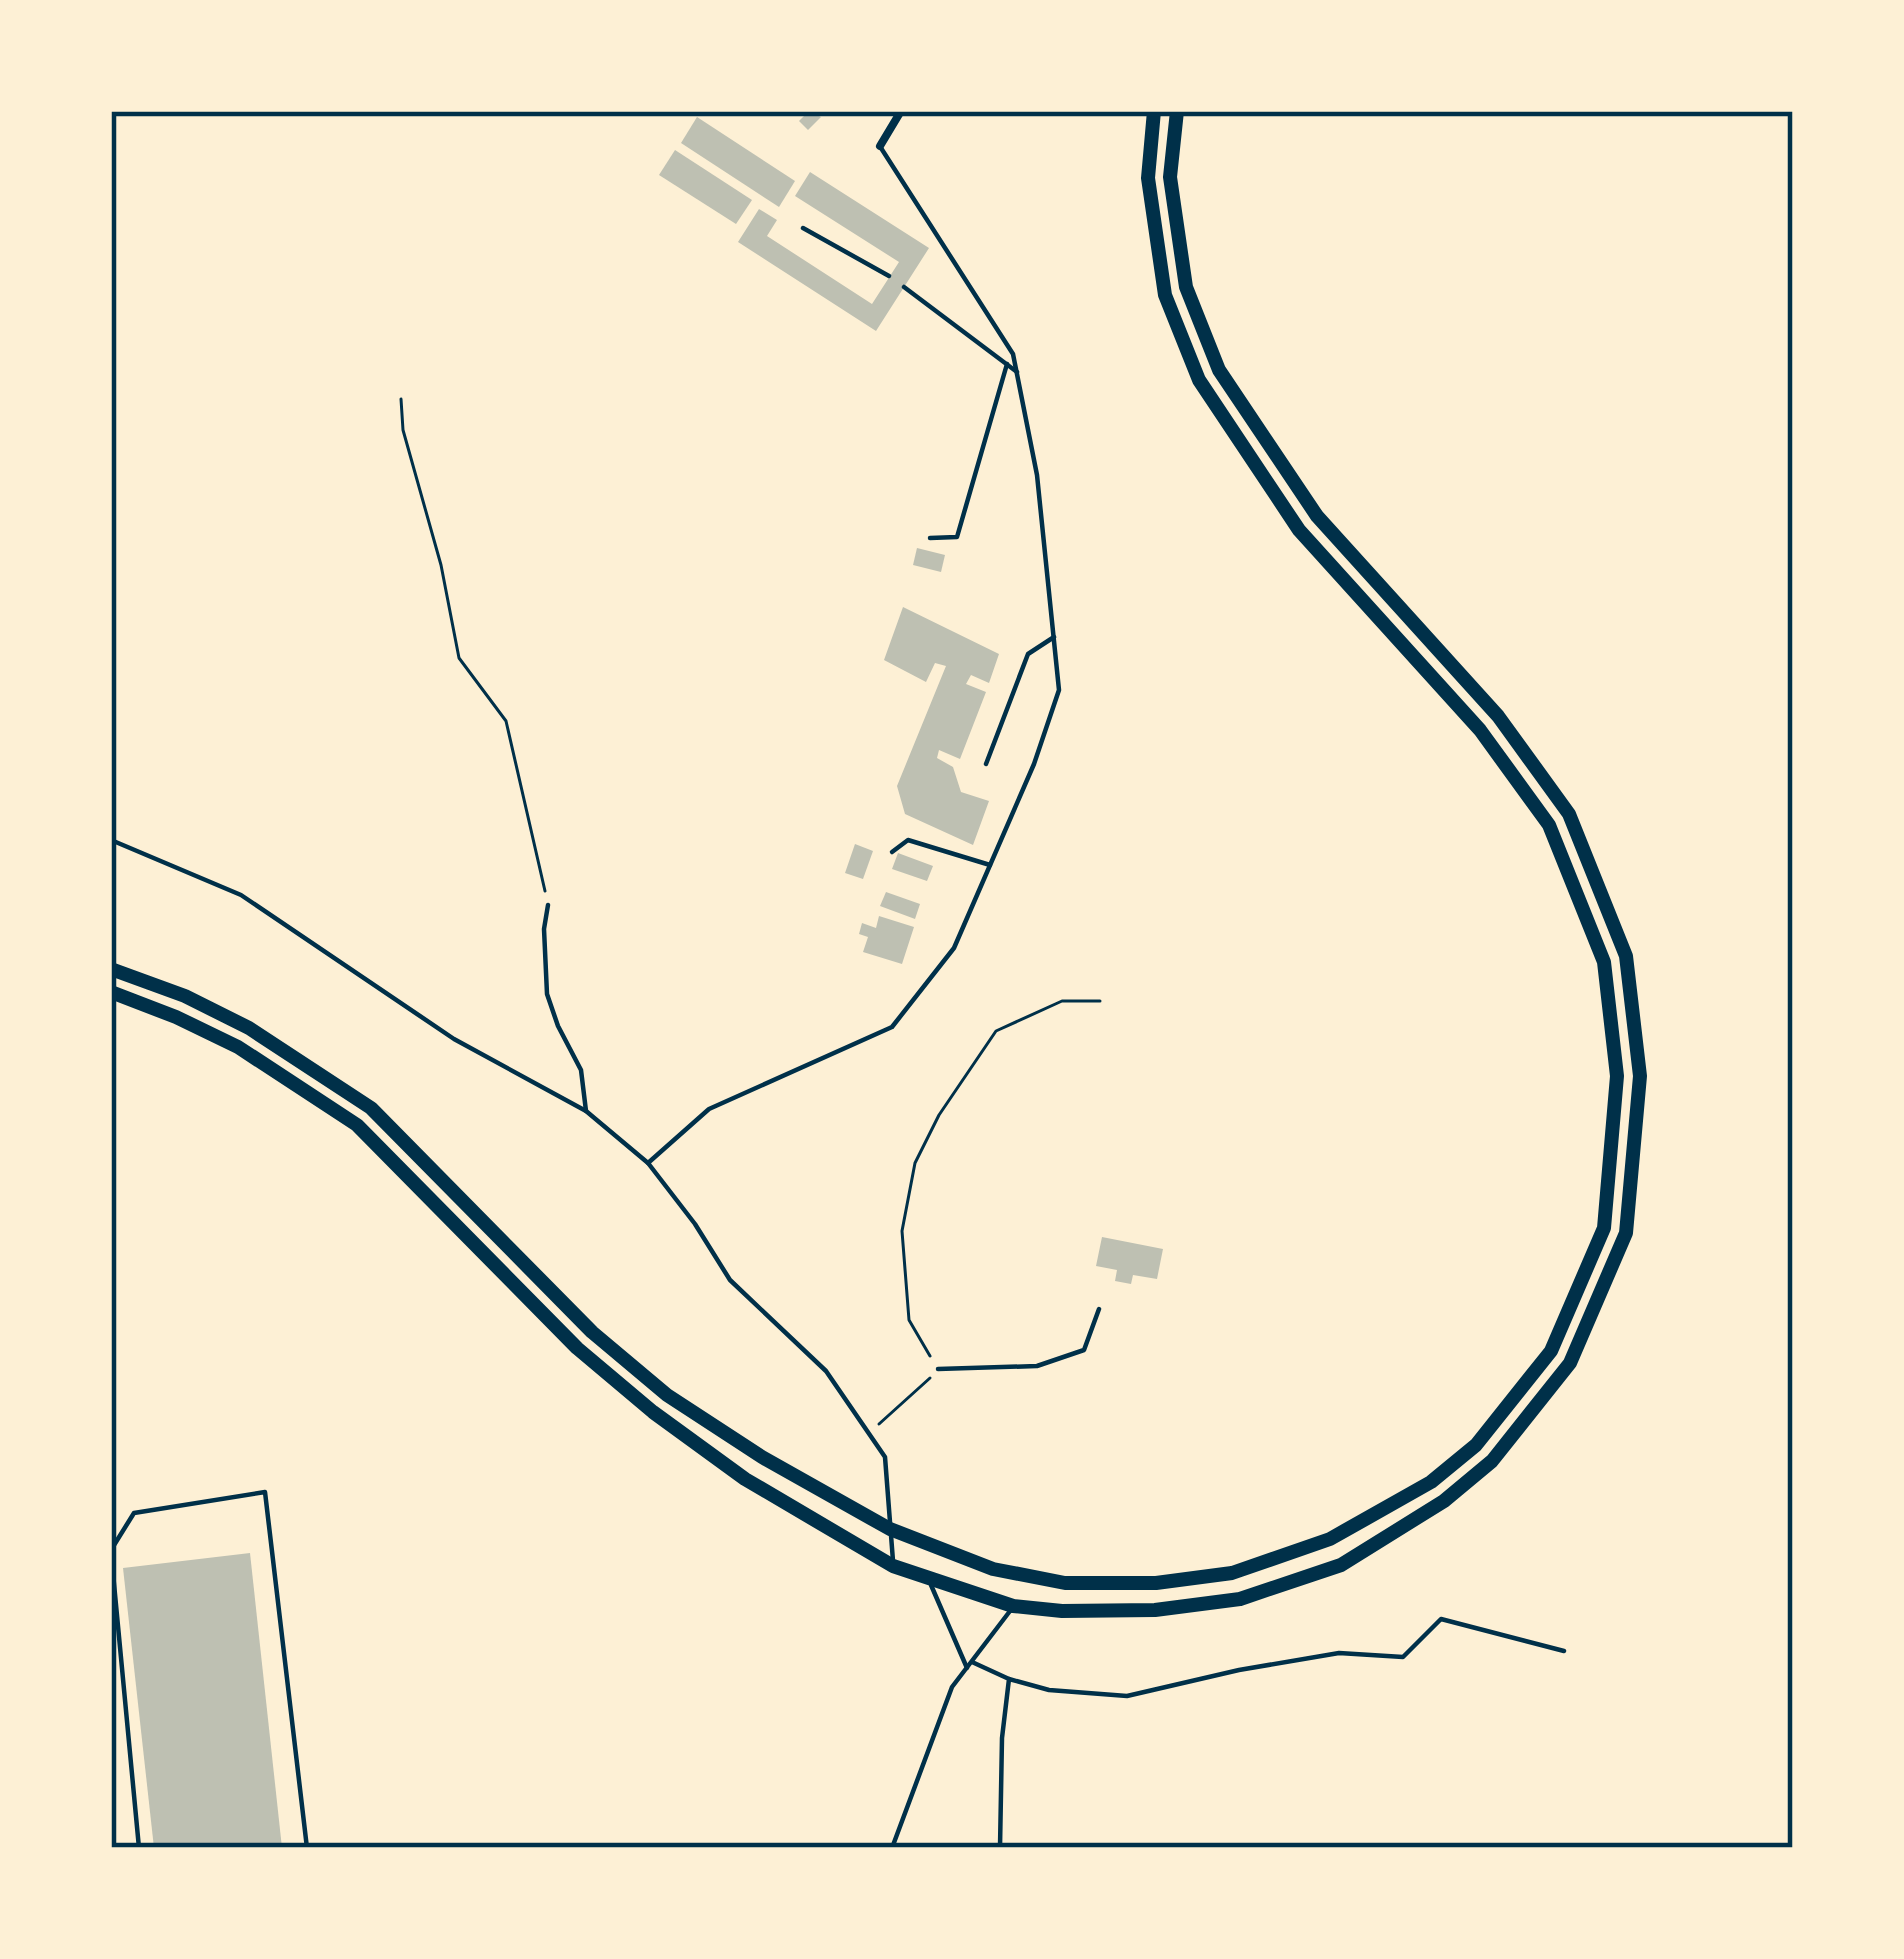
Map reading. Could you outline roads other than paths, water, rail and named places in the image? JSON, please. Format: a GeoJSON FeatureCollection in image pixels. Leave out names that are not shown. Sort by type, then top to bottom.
{"type":"FeatureCollection","features":[{"type":"Feature","properties":{"kind":"main road"},"geometry":{"type":"LineString","coordinates":[[111,968],[185,996],[249,1028],[371,1108],[592,1332],[667,1395],[762,1457],[890,1529],[993,1569],[1065,1583],[1156,1583],[1232,1573],[1330,1539],[1431,1482],[1476,1445],[1551,1351],[1604,1228],[1617,1076],[1604,962],[1549,825],[1480,730],[1299,530],[1199,380],[1165,295],[1148,178],[1154,111]]}},
{"type":"Feature","properties":{"kind":"main road"},"geometry":{"type":"LineString","coordinates":[[111,992],[238,1047],[357,1126],[577,1348],[653,1412],[745,1479],[893,1566],[1013,1606],[1062,1611],[1155,1610],[1240,1599],[1341,1565],[1444,1501],[1492,1461],[1570,1363],[1626,1233],[1640,1076],[1625,956],[1569,814],[1498,716],[1317,516],[1219,370],[1186,287],[1170,177],[1177,111]]}},
{"type":"Feature","properties":{"kind":"street"},"geometry":{"type":"LineString","coordinates":[[880,146],[901,111]]}},
{"type":"Feature","properties":{"kind":"lane"},"geometry":{"type":"LineString","coordinates":[[648,1163],[710,1109],[892,1027],[954,948],[1034,764],[1060,690],[1037,475],[1013,354],[880,146]]}},
{"type":"Feature","properties":{"kind":"lane"},"geometry":{"type":"LineString","coordinates":[[803,228],[890,276]]}},
{"type":"Feature","properties":{"kind":"lane"},"geometry":{"type":"LineString","coordinates":[[904,286],[1017,372]]}},
{"type":"Feature","properties":{"kind":"lane"},"geometry":{"type":"LineString","coordinates":[[930,538],[957,537],[1007,364]]}},
{"type":"Feature","properties":{"kind":"lane"},"geometry":{"type":"LineString","coordinates":[[986,764],[1028,654],[1054,637]]}},
{"type":"Feature","properties":{"kind":"lane"},"geometry":{"type":"LineString","coordinates":[[111,840],[241,895],[454,1039],[586,1112],[648,1163],[730,1280],[826,1371],[885,1457],[893,1566]]}},
{"type":"Feature","properties":{"kind":"lane"},"geometry":{"type":"LineString","coordinates":[[892,851],[908,840],[990,865]]}},
{"type":"Feature","properties":{"kind":"lane"},"geometry":{"type":"LineString","coordinates":[[548,904],[544,929],[547,994],[581,1070],[586,1112]]}},
{"type":"Feature","properties":{"kind":"lane"},"geometry":{"type":"LineString","coordinates":[[938,1369],[1037,1366],[1084,1350],[1099,1309]]}},
{"type":"Feature","properties":{"kind":"lane"},"geometry":{"type":"LineString","coordinates":[[139,1848],[111,1551],[134,1513],[265,1492],[307,1848]]}},
{"type":"Feature","properties":{"kind":"lane"},"geometry":{"type":"LineString","coordinates":[[928,1578],[969,1665],[1049,1690],[1126,1696],[1239,1670],[1339,1654],[1403,1657],[1441,1619],[1564,1651]]}},
{"type":"Feature","properties":{"kind":"lane"},"geometry":{"type":"LineString","coordinates":[[892,1848],[952,1688],[1013,1606]]}},
{"type":"Feature","properties":{"kind":"lane"},"geometry":{"type":"LineString","coordinates":[[1000,1848],[1002,1738],[1009,1678]]}}]}
